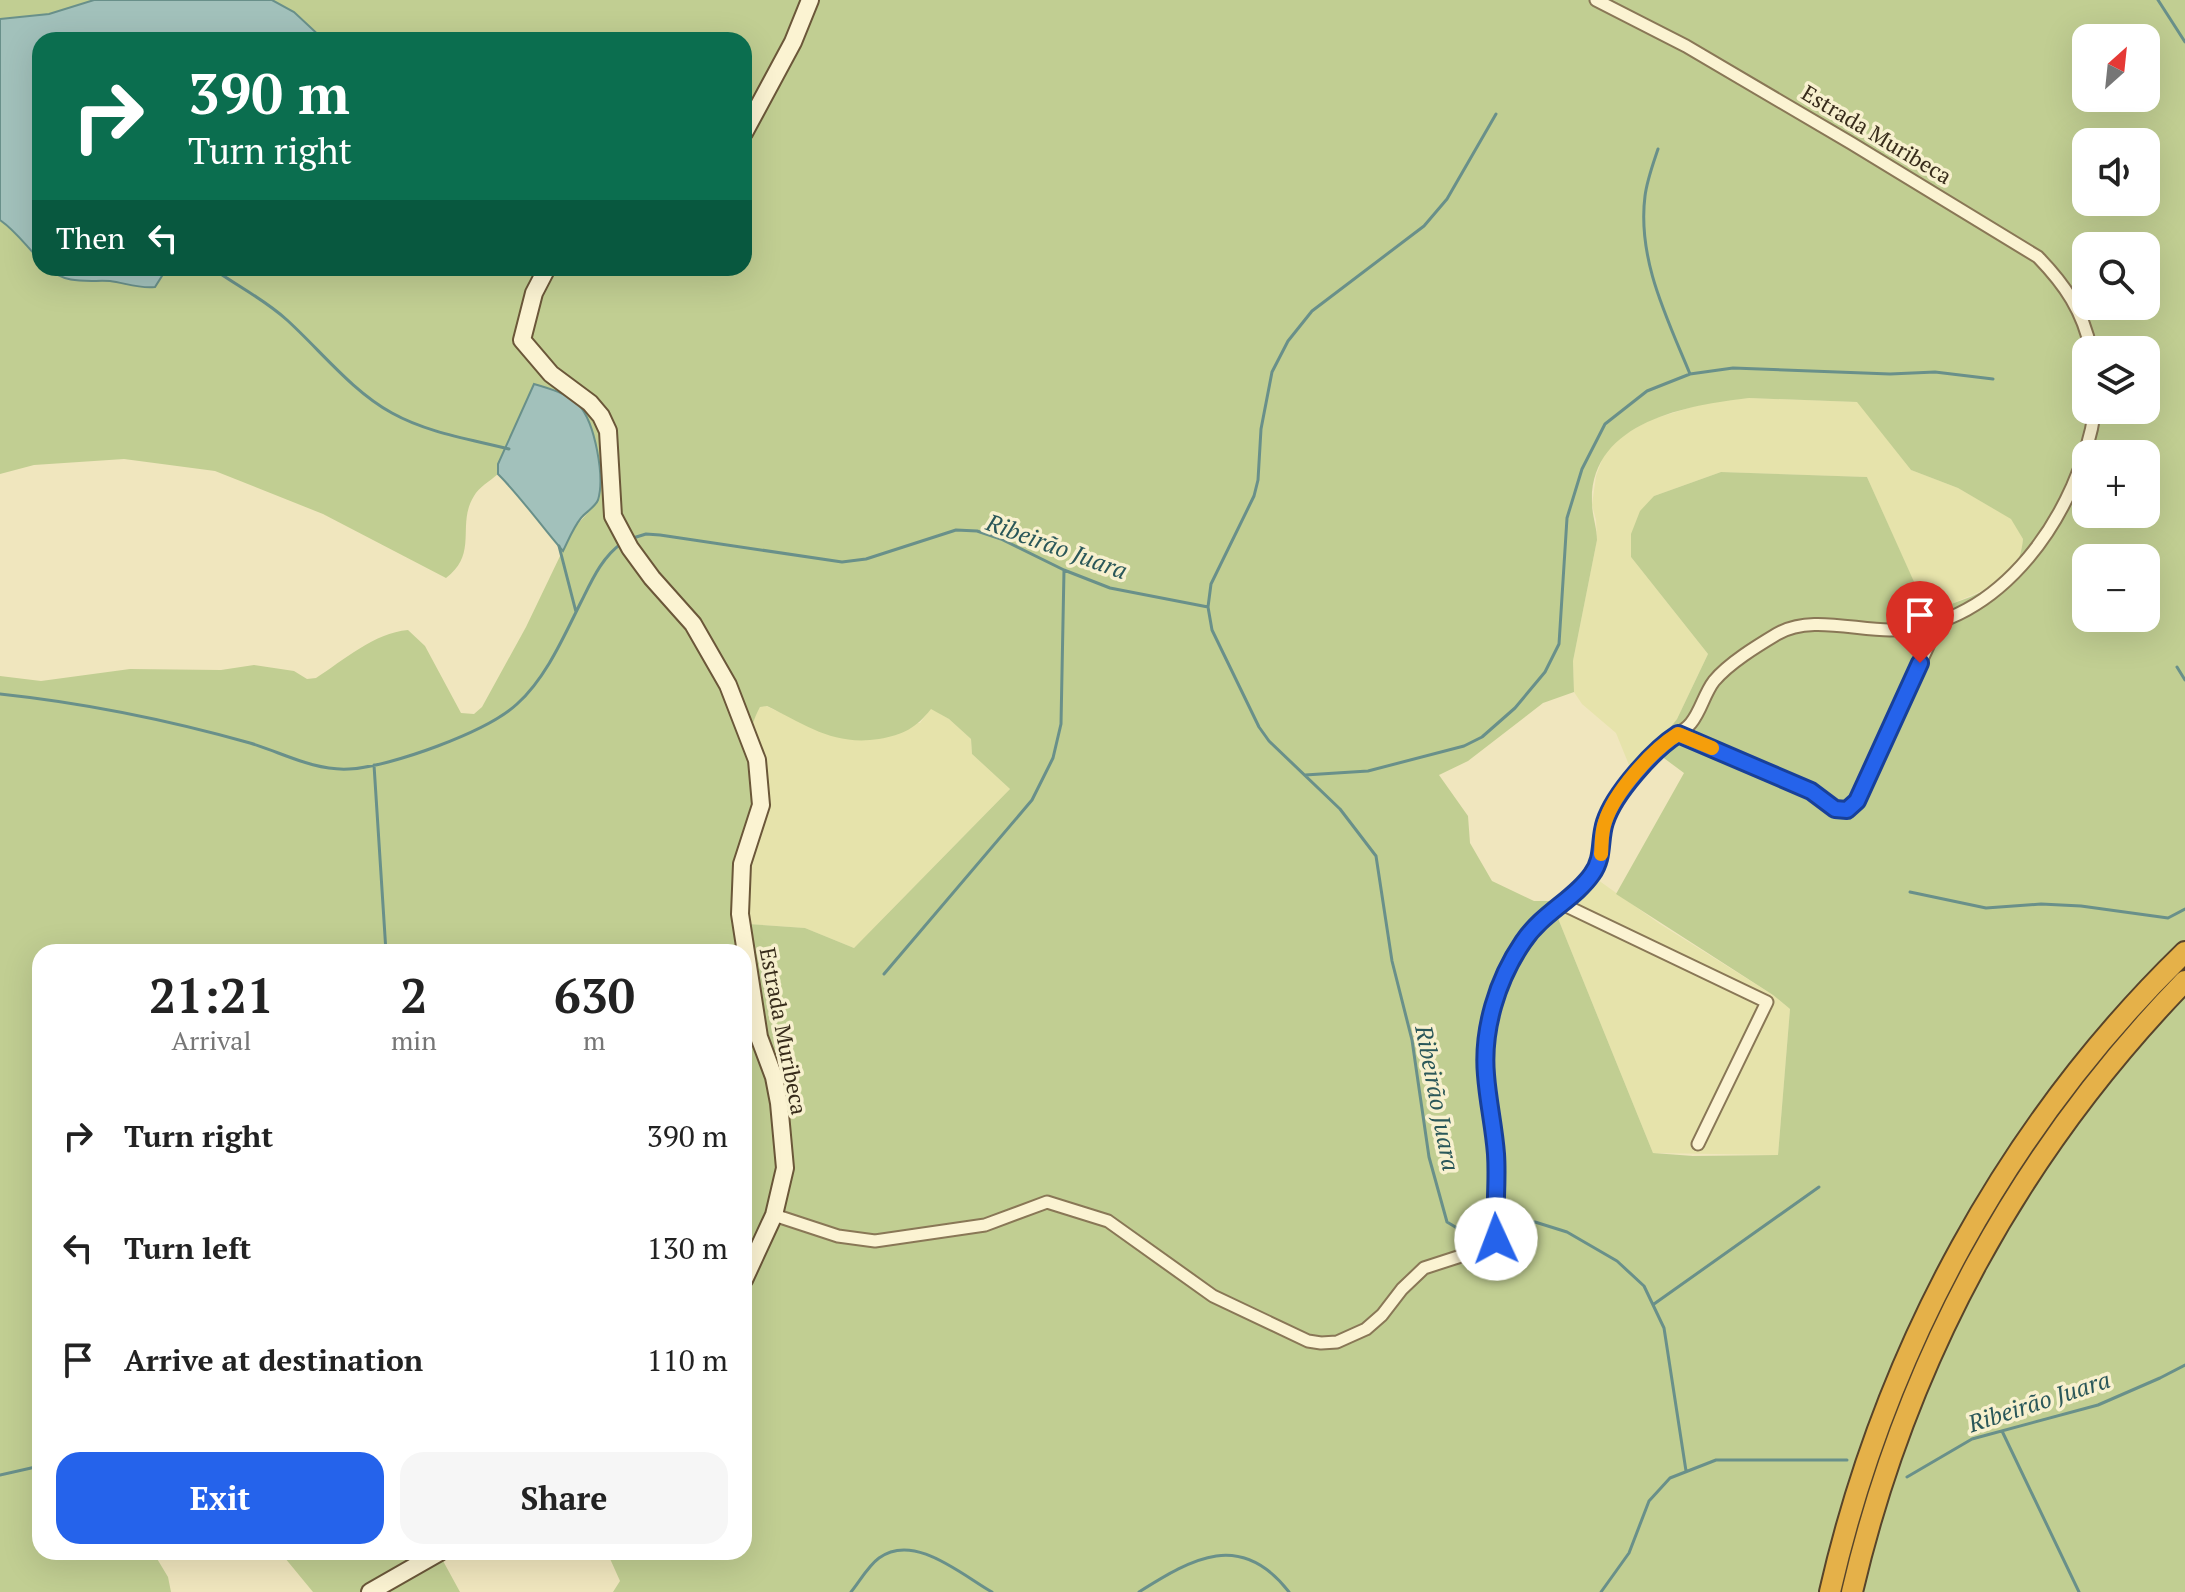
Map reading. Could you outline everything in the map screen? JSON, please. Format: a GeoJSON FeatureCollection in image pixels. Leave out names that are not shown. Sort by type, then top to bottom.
{"type":"FeatureCollection","features":[{"type":"Feature","properties":{"kind":"highway"},"geometry":{"type":"LineString","coordinates":[[1830,1592],[1851,1511],[1890,1396],[1922,1322],[1959,1250],[2008,1169],[2062,1091],[2122,1018],[2185,952]]}},
{"type":"Feature","properties":{"kind":"highway"},"geometry":{"type":"LineString","coordinates":[[1852,1592],[1895,1441],[1924,1367],[1977,1260],[2018,1191],[2063,1125],[2120,1052],[2185,981]]}},
{"type":"Feature","properties":{"kind":"street"},"geometry":{"type":"LineString","coordinates":[[752,118],[793,42],[810,0]]}},
{"type":"Feature","properties":{"kind":"street","name":"Estrada Muribeca"},"geometry":{"type":"LineString","coordinates":[[1596,0],[1686,46],[2038,257],[2075,302],[2088,336]]}},
{"type":"Feature","properties":{"kind":"street","name":"Estrada Muribeca"},"geometry":{"type":"LineString","coordinates":[[543,276],[534,293],[522,340],[551,374],[590,403],[601,416],[608,431],[613,516],[630,548],[652,578],[693,624],[728,685],[757,760],[761,805],[742,864],[740,914],[745,944]]}},
{"type":"Feature","properties":{"kind":"street"},"geometry":{"type":"LineString","coordinates":[[774,1215],[838,1236],[875,1241],[985,1225],[1047,1202],[1108,1221],[1213,1296],[1308,1341],[1337,1342],[1352,1337],[1382,1315],[1402,1289],[1424,1268],[1461,1256],[1496,1239],[1496,1157],[1485,1056],[1491,1014],[1515,955],[1535,926],[1592,876],[1599,862],[1605,822],[1624,786],[1651,756],[1690,725],[1716,679],[1779,632],[1803,625],[1901,629],[1940,620],[1998,591],[2035,550],[2072,487],[2091,424]]}},
{"type":"Feature","properties":{"kind":"street"},"geometry":{"type":"LineString","coordinates":[[1678,734],[1811,791],[1835,809],[1847,810],[1857,801],[1940,620]]}},
{"type":"Feature","properties":{"kind":"street"},"geometry":{"type":"LineString","coordinates":[[1560,903],[1767,1002],[1698,1144]]}},
{"type":"Feature","properties":{"kind":"street","name":"Estrada Muribeca"},"geometry":{"type":"LineString","coordinates":[[752,992],[759,1037],[774,1077],[785,1168],[774,1215],[752,1263]]}},
{"type":"Feature","properties":{"kind":"street"},"geometry":{"type":"LineString","coordinates":[[370,1592],[426,1560]]}},
{"type":"Feature","properties":{"kind":"shaded area"},"geometry":{"type":"Polygon","coordinates":[[[1749,398],[1858,402],[1911,470],[1958,488],[2012,519],[2023,539],[2021,554],[2011,573],[1986,589],[1928,614],[1867,477],[1721,472],[1654,496],[1631,557],[1708,654],[1677,719],[1656,749],[1629,765],[1616,733],[1582,704],[1574,692],[1573,661],[1597,540],[1592,505],[1596,476],[1605,452],[1622,436],[1650,420],[1708,402],[1749,398]]]}},
{"type":"Feature","properties":{"kind":"shaded area"},"geometry":{"type":"Polygon","coordinates":[[[766,706],[783,714],[920,723],[931,708],[971,739],[972,754],[1010,789],[854,948],[805,928],[748,924],[731,913],[731,895],[751,725],[760,707],[766,706]]]}},
{"type":"Feature","properties":{"kind":"shaded area"},"geometry":{"type":"Polygon","coordinates":[[[1598,880],[1790,1009],[1778,1155],[1653,1153],[1551,901],[1598,880]]]}},
{"type":"Feature","properties":{"kind":"green space"},"geometry":{"type":"Polygon","coordinates":[[[0,0],[94,0],[49,14],[0,19],[0,0]]]}},
{"type":"Feature","properties":{"kind":"green space"},"geometry":{"type":"Polygon","coordinates":[[[272,0],[2185,0],[2185,1592],[613,1592],[620,1581],[611,1560],[752,1560],[752,944],[32,944],[32,1560],[158,1560],[168,1577],[171,1592],[0,1592],[0,676],[41,681],[130,669],[221,670],[254,665],[294,671],[307,679],[316,678],[371,642],[408,630],[425,646],[461,713],[474,714],[482,707],[526,627],[573,529],[597,503],[596,448],[585,414],[498,464],[498,474],[474,496],[469,507],[462,559],[446,578],[323,514],[215,471],[124,459],[34,465],[0,474],[0,220],[32,251],[32,276],[60,276],[144,287],[155,287],[162,276],[752,276],[752,32],[315,32],[294,12],[272,0]],[[1749,398],[1671,413],[1624,436],[1607,453],[1595,476],[1592,503],[1597,540],[1573,661],[1574,692],[1543,703],[1468,761],[1439,775],[1468,816],[1470,843],[1492,881],[1534,901],[1551,901],[1653,1153],[1778,1155],[1790,1009],[1616,894],[1684,773],[1653,750],[1677,719],[1708,654],[1631,557],[1631,534],[1640,511],[1654,496],[1721,472],[1867,477],[1928,613],[2001,581],[2015,567],[2023,539],[2011,519],[1958,488],[1911,470],[1857,402],[1749,398]],[[767,706],[760,707],[752,726],[752,741],[766,774],[738,860],[731,913],[748,924],[805,928],[854,948],[1010,789],[972,754],[971,739],[949,719],[931,709],[902,733],[863,740],[834,737],[767,706]]]}},
{"type":"Feature","properties":{"kind":"green space"},"geometry":{"type":"Polygon","coordinates":[[[287,1560],[443,1560],[460,1592],[313,1592],[287,1560]]]}},
{"type":"Feature","properties":{"kind":"water"},"geometry":{"type":"Polygon","coordinates":[[[94,0],[272,0],[294,12],[315,32],[32,32],[32,251],[0,220],[0,19],[49,14],[94,0]]]}},
{"type":"Feature","properties":{"kind":"water"},"geometry":{"type":"Polygon","coordinates":[[[60,276],[162,276],[155,287],[60,276]]]}},
{"type":"Feature","properties":{"kind":"water"},"geometry":{"type":"Polygon","coordinates":[[[534,384],[564,395],[579,405],[590,424],[597,451],[600,478],[598,500],[578,522],[563,551],[498,474],[498,464],[534,384]]]}},
{"type":"Feature","properties":{"kind":"waterway"},"geometry":{"type":"LineString","coordinates":[[2158,0],[2185,42]]}},
{"type":"Feature","properties":{"kind":"waterway","name":"Ribeirão Juara"},"geometry":{"type":"LineString","coordinates":[[1490,1228],[1462,1231],[1447,1222],[1429,1157],[1412,1040],[1392,961],[1376,856],[1340,809],[1269,741],[1259,727],[1212,630],[1208,607],[1211,584],[1254,496],[1261,429],[1272,372],[1288,341],[1312,311],[1424,226],[1447,199],[1496,114]]}},
{"type":"Feature","properties":{"kind":"waterway"},"geometry":{"type":"LineString","coordinates":[[1658,149],[1645,196],[1645,243],[1656,288],[1690,374]]}},
{"type":"Feature","properties":{"kind":"waterway","name":"Ribeirão Juara"},"geometry":{"type":"LineString","coordinates":[[224,276],[278,312],[377,404],[435,431],[509,449]]}},
{"type":"Feature","properties":{"kind":"waterway"},"geometry":{"type":"LineString","coordinates":[[1305,775],[1368,771],[1464,746],[1482,737],[1515,708],[1545,672],[1559,644],[1567,518],[1582,469],[1605,424],[1647,391],[1690,374],[1733,368],[1890,374],[1935,372],[1993,379]]}},
{"type":"Feature","properties":{"kind":"waterway","name":"Ribeirão Juara"},"geometry":{"type":"LineString","coordinates":[[633,538],[646,534],[660,535],[842,562],[866,559],[956,530],[977,531],[1110,588],[1208,607]]}},
{"type":"Feature","properties":{"kind":"waterway"},"geometry":{"type":"LineString","coordinates":[[0,694],[95,707],[188,727],[323,767],[349,769],[388,762],[484,726],[517,704],[546,669],[598,570],[622,543]]}},
{"type":"Feature","properties":{"kind":"waterway","name":"Ribeirão Juara"},"geometry":{"type":"LineString","coordinates":[[559,546],[576,612]]}},
{"type":"Feature","properties":{"kind":"waterway"},"geometry":{"type":"LineString","coordinates":[[884,974],[1032,800],[1053,758],[1061,724],[1064,570]]}},
{"type":"Feature","properties":{"kind":"waterway"},"geometry":{"type":"LineString","coordinates":[[2177,667],[2185,680]]}},
{"type":"Feature","properties":{"kind":"waterway"},"geometry":{"type":"LineString","coordinates":[[374,765],[385,944]]}},
{"type":"Feature","properties":{"kind":"waterway"},"geometry":{"type":"LineString","coordinates":[[1910,892],[1986,908],[2041,904],[2081,906],[2168,918],[2185,909]]}},
{"type":"Feature","properties":{"kind":"waterway"},"geometry":{"type":"LineString","coordinates":[[1654,1304],[1819,1187]]}},
{"type":"Feature","properties":{"kind":"waterway","name":"Ribeirão Juara"},"geometry":{"type":"LineString","coordinates":[[1498,1227],[1535,1222],[1567,1232],[1617,1261],[1644,1286],[1664,1328],[1686,1471]]}},
{"type":"Feature","properties":{"kind":"waterway","name":"Ribeirão Juara"},"geometry":{"type":"LineString","coordinates":[[1907,1477],[1972,1439],[2098,1405],[2185,1365]]}},
{"type":"Feature","properties":{"kind":"waterway"},"geometry":{"type":"LineString","coordinates":[[2002,1431],[2079,1592]]}},
{"type":"Feature","properties":{"kind":"waterway","name":"Ribeirão Juara"},"geometry":{"type":"LineString","coordinates":[[1601,1592],[1629,1553],[1649,1501],[1670,1478],[1716,1460],[1847,1460]]}},
{"type":"Feature","properties":{"kind":"waterway"},"geometry":{"type":"LineString","coordinates":[[0,1475],[32,1468]]}},
{"type":"Feature","properties":{"kind":"waterway"},"geometry":{"type":"LineString","coordinates":[[851,1592],[879,1558],[893,1551],[907,1550],[937,1559],[992,1592]]}},
{"type":"Feature","properties":{"kind":"waterway"},"geometry":{"type":"LineString","coordinates":[[1139,1592],[1178,1569],[1216,1556],[1235,1556],[1253,1561],[1271,1573],[1289,1592]]}},
{"type":"Feature","properties":{"kind":"slow traffic"},"geometry":{"type":"LineString","coordinates":[[1601,854],[1605,822],[1616,799],[1624,786],[1665,742],[1678,734],[1712,748]]}},
{"type":"Feature","properties":{"kind":"route"},"geometry":{"type":"LineString","coordinates":[[1496,1239],[1497,1165],[1485,1056],[1491,1014],[1506,974],[1525,939],[1547,914],[1592,876],[1602,850],[1605,822],[1624,786],[1665,742],[1678,734],[1811,791],[1835,809],[1847,810],[1857,801],[1920,663]]}}]}
